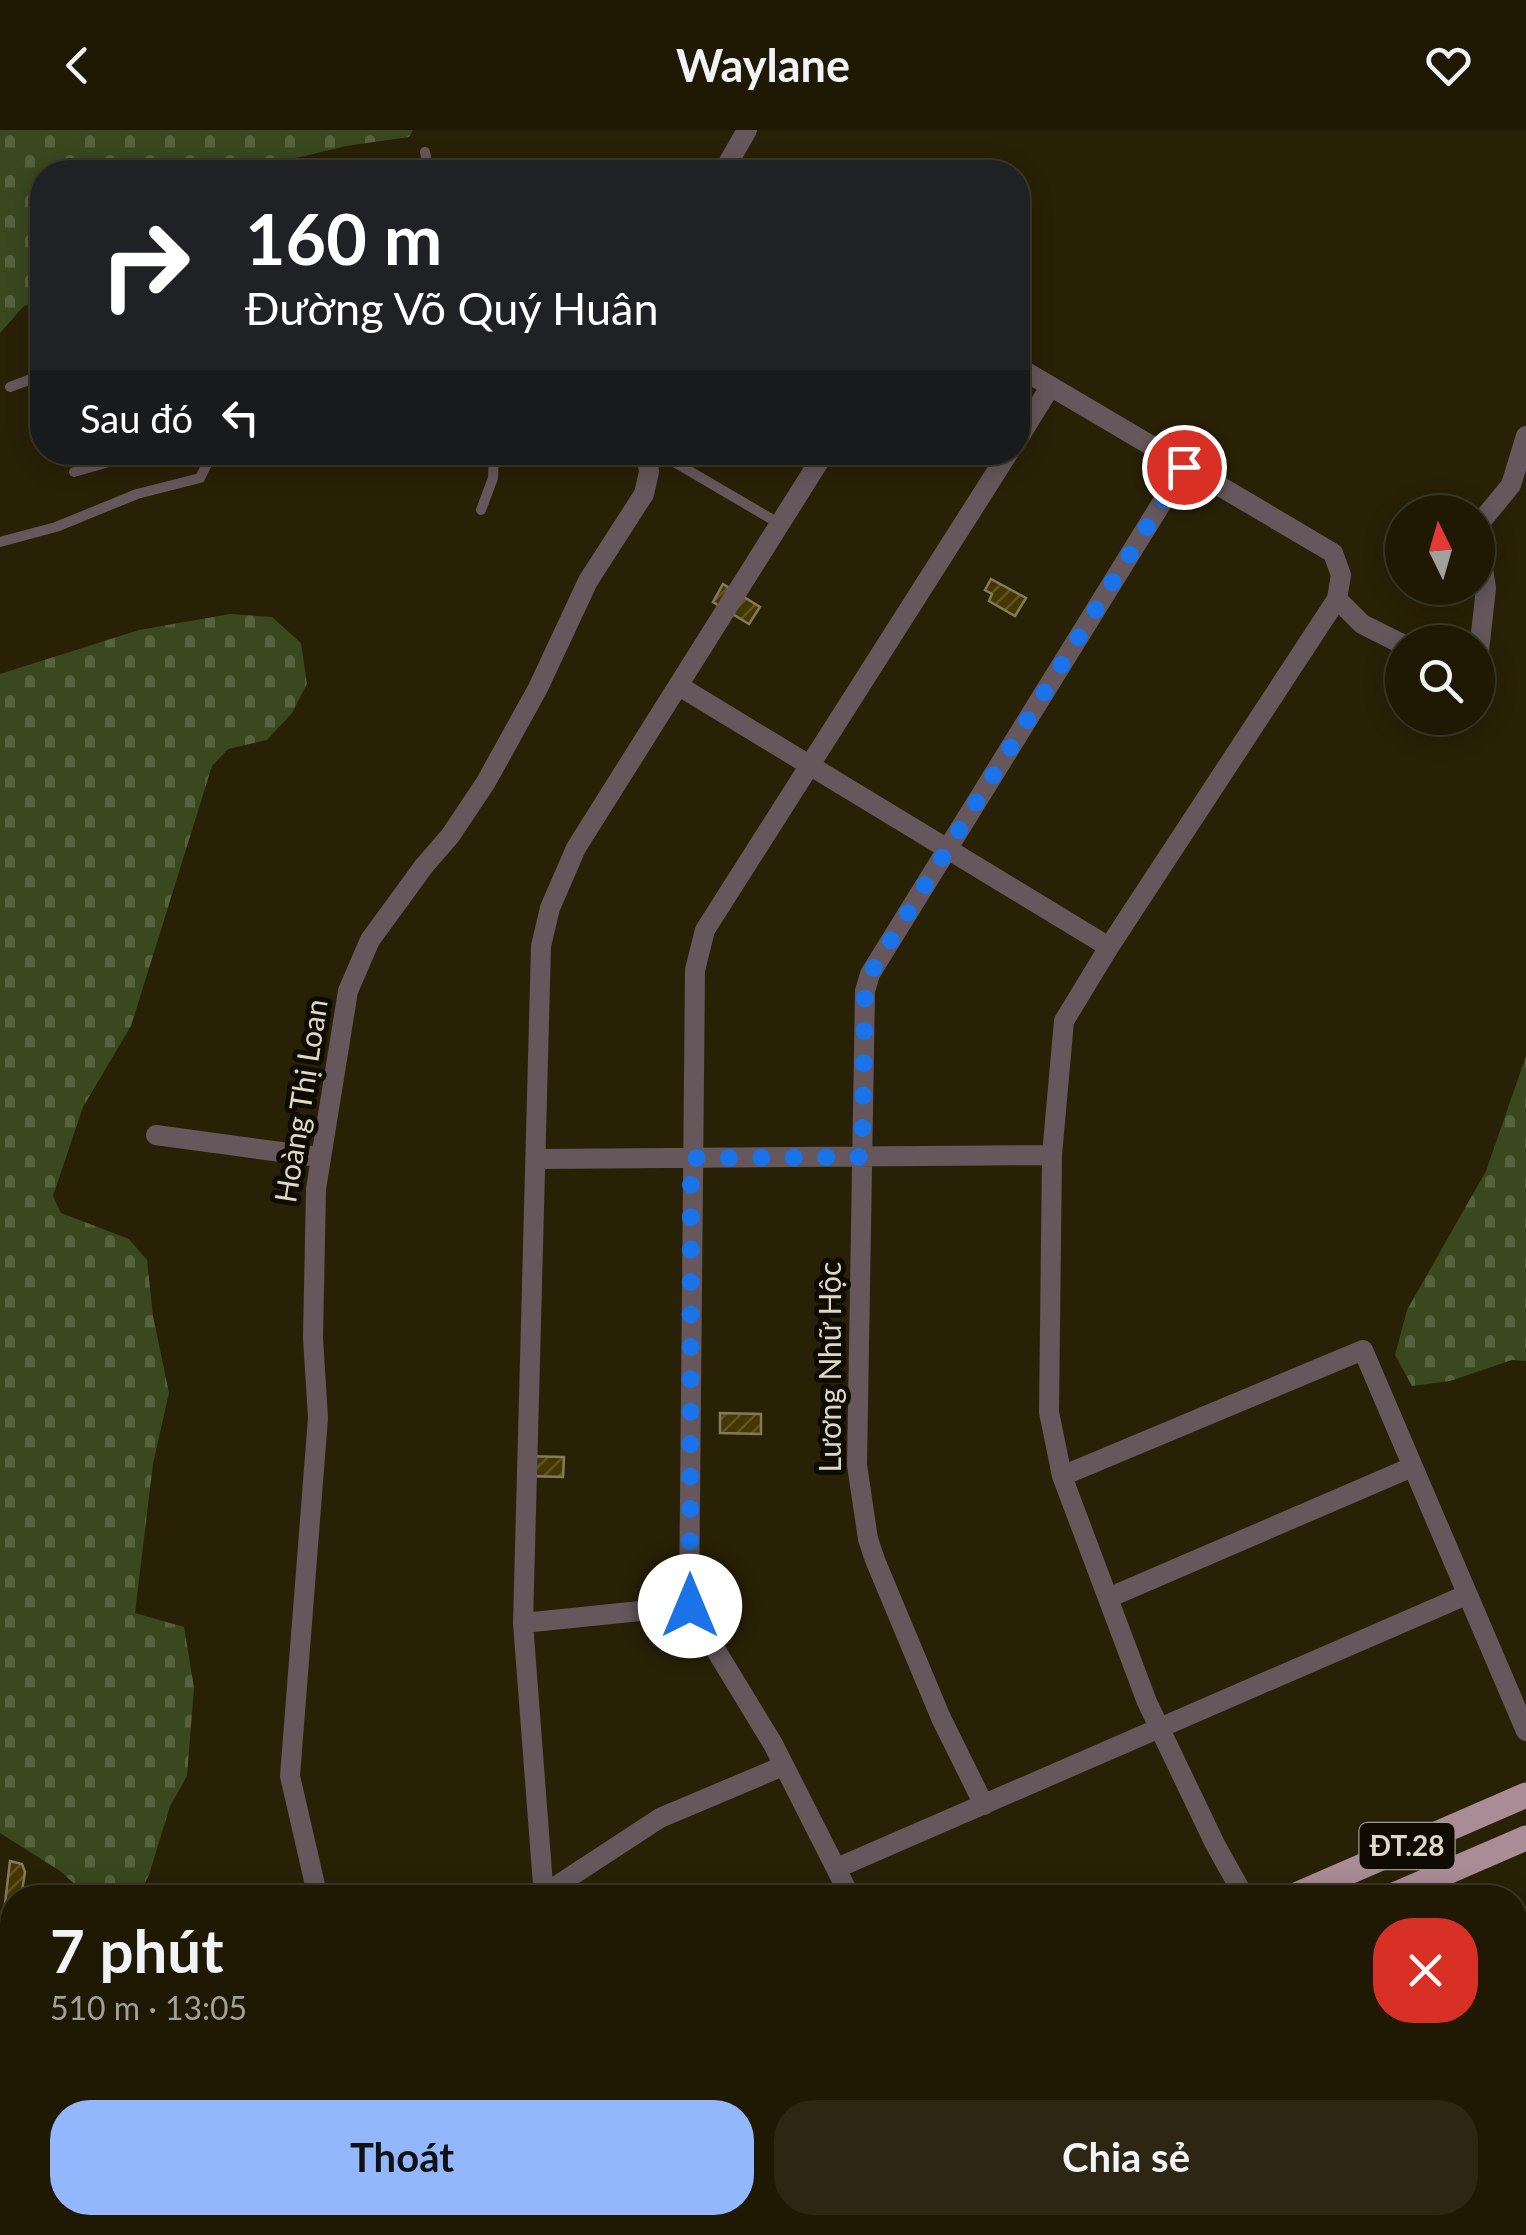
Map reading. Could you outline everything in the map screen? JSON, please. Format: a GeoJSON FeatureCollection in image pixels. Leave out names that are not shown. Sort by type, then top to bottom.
{"type":"FeatureCollection","features":[{"type":"Feature","properties":{"kind":"main road","name":"ĐT.28"},"geometry":{"type":"LineString","coordinates":[[1319,1885],[1526,1795]]}},
{"type":"Feature","properties":{"kind":"main road","name":"ĐT.28"},"geometry":{"type":"LineString","coordinates":[[1417,1885],[1526,1838]]}},
{"type":"Feature","properties":{"kind":"street"},"geometry":{"type":"LineString","coordinates":[[731,160],[747,130]]}},
{"type":"Feature","properties":{"kind":"street"},"geometry":{"type":"LineString","coordinates":[[1030,374],[1333,552],[1341,575],[1337,599],[1108,947],[1064,1021],[1052,1155],[1049,1412],[1062,1476],[1159,1728],[1238,1885]]}},
{"type":"Feature","properties":{"kind":"street"},"geometry":{"type":"LineString","coordinates":[[1030,420],[1050,387]]}},
{"type":"Feature","properties":{"kind":"street"},"geometry":{"type":"LineString","coordinates":[[1495,504],[1511,485],[1526,436]]}},
{"type":"Feature","properties":{"kind":"street","name":"Hoàng Thị Loan"},"geometry":{"type":"LineString","coordinates":[[315,1885],[290,1776],[318,1418],[313,1338],[318,1158],[348,991],[370,940],[486,782],[538,688],[588,582],[644,494],[648,465]]}},
{"type":"Feature","properties":{"kind":"street"},"geometry":{"type":"LineString","coordinates":[[543,1885],[523,1622],[541,946],[550,908],[576,848],[817,465]]}},
{"type":"Feature","properties":{"kind":"street"},"geometry":{"type":"LineString","coordinates":[[844,1885],[773,1744],[690,1606],[695,970],[705,930],[1001,465]]}},
{"type":"Feature","properties":{"kind":"street","name":"Lương Nhữ Hộc"},"geometry":{"type":"LineString","coordinates":[[984,1806],[941,1718],[868,1539],[857,1465],[865,991],[870,974],[1184,467]]}},
{"type":"Feature","properties":{"kind":"street"},"geometry":{"type":"LineString","coordinates":[[1337,599],[1362,624],[1385,636]]}},
{"type":"Feature","properties":{"kind":"street"},"geometry":{"type":"LineString","coordinates":[[679,686],[1108,947]]}},
{"type":"Feature","properties":{"kind":"street"},"geometry":{"type":"LineString","coordinates":[[156,1135],[318,1158]]}},
{"type":"Feature","properties":{"kind":"street"},"geometry":{"type":"LineString","coordinates":[[537,1159],[1052,1155]]}},
{"type":"Feature","properties":{"kind":"street"},"geometry":{"type":"LineString","coordinates":[[1062,1476],[1363,1350],[1526,1731]]}},
{"type":"Feature","properties":{"kind":"street"},"geometry":{"type":"LineString","coordinates":[[1108,1598],[1412,1467]]}},
{"type":"Feature","properties":{"kind":"street"},"geometry":{"type":"LineString","coordinates":[[837,1868],[1466,1594]]}},
{"type":"Feature","properties":{"kind":"street"},"geometry":{"type":"LineString","coordinates":[[523,1622],[690,1606]]}},
{"type":"Feature","properties":{"kind":"street"},"geometry":{"type":"LineString","coordinates":[[560,1885],[660,1818],[782,1766]]}},
{"type":"Feature","properties":{"kind":"lane"},"geometry":{"type":"LineString","coordinates":[[425,152],[427,160]]}},
{"type":"Feature","properties":{"kind":"lane"},"geometry":{"type":"LineString","coordinates":[[10,387],[30,380]]}},
{"type":"Feature","properties":{"kind":"lane"},"geometry":{"type":"LineString","coordinates":[[74,472],[98,465]]}},
{"type":"Feature","properties":{"kind":"lane"},"geometry":{"type":"LineString","coordinates":[[0,542],[56,527],[137,494],[200,478],[206,465]]}},
{"type":"Feature","properties":{"kind":"lane"},"geometry":{"type":"LineString","coordinates":[[482,510],[494,465]]}},
{"type":"Feature","properties":{"kind":"lane"},"geometry":{"type":"LineString","coordinates":[[680,465],[781,525]]}},
{"type":"Feature","properties":{"kind":"green space"},"geometry":{"type":"Polygon","coordinates":[[[0,130],[413,130],[409,137],[346,146],[289,160],[30,160],[30,303],[0,333],[0,130]]]}},
{"type":"Feature","properties":{"kind":"green space"},"geometry":{"type":"Polygon","coordinates":[[[230,614],[272,617],[301,643],[307,684],[292,713],[267,740],[228,749],[212,766],[131,1026],[83,1107],[53,1196],[61,1213],[129,1239],[147,1260],[153,1316],[169,1393],[153,1464],[135,1613],[184,1627],[194,1688],[187,1776],[170,1806],[144,1885],[76,1885],[0,1833],[0,674],[139,630],[230,614]]]}},
{"type":"Feature","properties":{"kind":"green space"},"geometry":{"type":"Polygon","coordinates":[[[1526,1056],[1526,1361],[1512,1360],[1450,1381],[1412,1386],[1395,1355],[1407,1310],[1486,1171],[1526,1056]]]}},
{"type":"Feature","properties":{"kind":"building"},"geometry":{"type":"Polygon","coordinates":[[[991,579],[1026,598],[1015,616],[989,601],[992,594],[985,590],[991,579]]]}},
{"type":"Feature","properties":{"kind":"building"},"geometry":{"type":"Polygon","coordinates":[[[723,584],[760,607],[749,624],[713,602],[723,584]]]}},
{"type":"Feature","properties":{"kind":"building"},"geometry":{"type":"Polygon","coordinates":[[[720,1413],[761,1414],[761,1434],[720,1433],[720,1413]]]}},
{"type":"Feature","properties":{"kind":"building"},"geometry":{"type":"Polygon","coordinates":[[[522,1456],[564,1457],[563,1477],[526,1476],[522,1456]]]}},
{"type":"Feature","properties":{"kind":"building"},"geometry":{"type":"Polygon","coordinates":[[[10,1861],[22,1864],[23,1885],[7,1885],[10,1861]]]}},
{"type":"Feature","properties":{"kind":"route"},"geometry":{"type":"LineString","coordinates":[[690,1606],[691,1158],[862,1157],[865,991],[870,974],[1184,467]]}}]}
